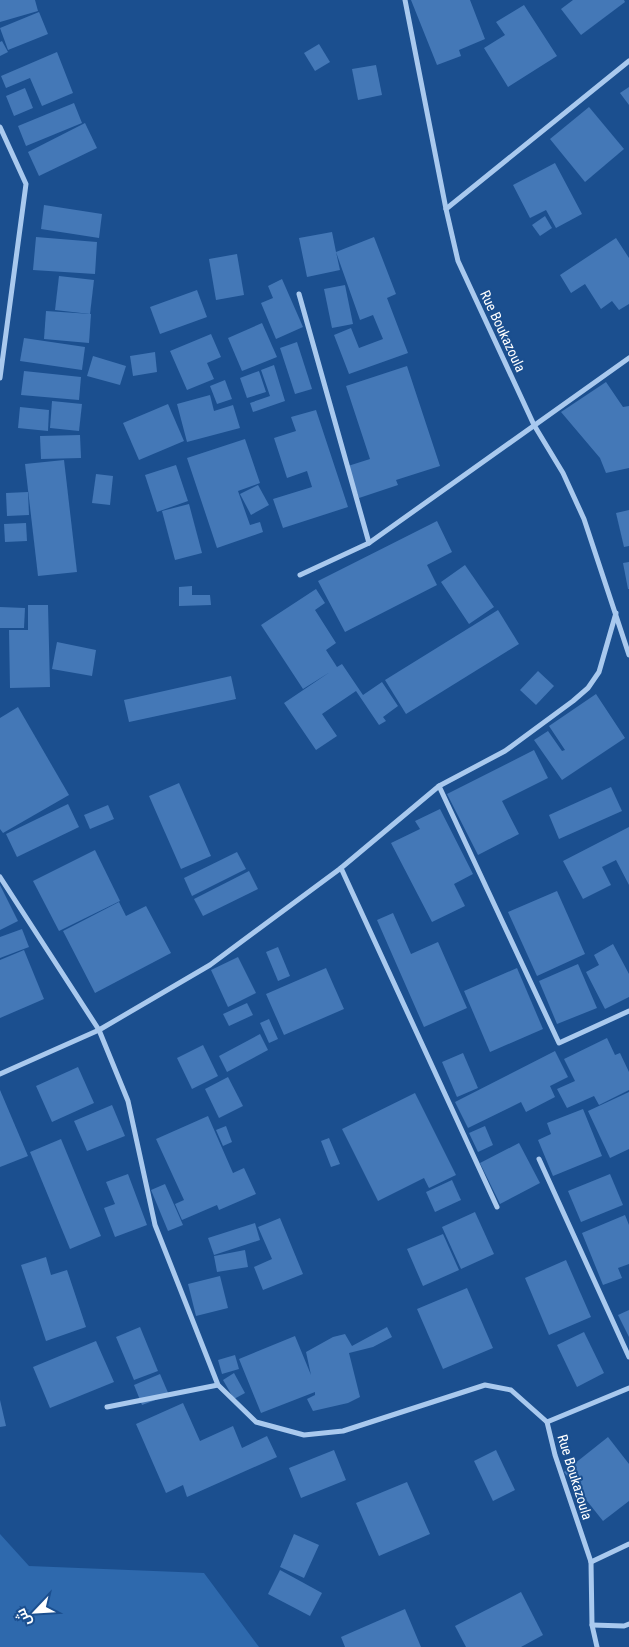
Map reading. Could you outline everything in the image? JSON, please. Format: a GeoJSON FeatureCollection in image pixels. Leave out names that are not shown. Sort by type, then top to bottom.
{"type":"FeatureCollection","features":[{"type":"Feature","properties":{"kind":"street","name":"Rue Boukazoula"},"geometry":{"type":"LineString","coordinates":[[406,0],[446,209],[458,261],[534,425],[563,473],[584,519],[629,655]]}},
{"type":"Feature","properties":{"kind":"street"},"geometry":{"type":"LineString","coordinates":[[446,209],[629,60]]}},
{"type":"Feature","properties":{"kind":"street"},"geometry":{"type":"LineString","coordinates":[[0,127],[26,184],[0,378]]}},
{"type":"Feature","properties":{"kind":"street"},"geometry":{"type":"LineString","coordinates":[[299,294],[369,543]]}},
{"type":"Feature","properties":{"kind":"street"},"geometry":{"type":"LineString","coordinates":[[300,575],[369,543],[629,358]]}},
{"type":"Feature","properties":{"kind":"street"},"geometry":{"type":"LineString","coordinates":[[0,1074],[99,1030],[210,965],[341,868],[439,786],[505,751],[573,701],[588,688],[599,672],[616,613]]}},
{"type":"Feature","properties":{"kind":"street"},"geometry":{"type":"LineString","coordinates":[[439,786],[559,1042],[629,1011]]}},
{"type":"Feature","properties":{"kind":"street"},"geometry":{"type":"LineString","coordinates":[[341,868],[497,1207]]}},
{"type":"Feature","properties":{"kind":"street"},"geometry":{"type":"LineString","coordinates":[[0,877],[99,1030],[128,1101],[155,1225],[218,1385],[256,1422],[304,1435],[343,1431],[485,1385],[511,1390],[547,1422]]}},
{"type":"Feature","properties":{"kind":"street"},"geometry":{"type":"LineString","coordinates":[[539,1158],[629,1357]]}},
{"type":"Feature","properties":{"kind":"street"},"geometry":{"type":"LineString","coordinates":[[106,1407],[218,1385]]}},
{"type":"Feature","properties":{"kind":"street","name":"Rue Boukazoula"},"geometry":{"type":"LineString","coordinates":[[597,1647],[592,1625],[591,1562],[569,1499],[547,1422],[629,1388]]}},
{"type":"Feature","properties":{"kind":"street"},"geometry":{"type":"LineString","coordinates":[[591,1562],[629,1544]]}},
{"type":"Feature","properties":{"kind":"street"},"geometry":{"type":"LineString","coordinates":[[592,1625],[629,1624]]}},
{"type":"Feature","properties":{"kind":"shaded area"},"geometry":{"type":"Polygon","coordinates":[[[0,1534],[29,1566],[204,1573],[259,1647],[0,1647],[0,1534]]]}},
{"type":"Feature","properties":{"kind":"building"},"geometry":{"type":"Polygon","coordinates":[[[0,0],[35,0],[38,11],[0,22],[0,0]]]}},
{"type":"Feature","properties":{"kind":"building"},"geometry":{"type":"Polygon","coordinates":[[[411,0],[470,0],[485,39],[459,50],[461,56],[437,65],[411,0]]]}},
{"type":"Feature","properties":{"kind":"building"},"geometry":{"type":"Polygon","coordinates":[[[573,0],[624,0],[625,2],[581,35],[561,9],[573,0]]]}},
{"type":"Feature","properties":{"kind":"building"},"geometry":{"type":"Polygon","coordinates":[[[524,5],[557,56],[508,87],[484,48],[505,35],[496,22],[524,5]]]}},
{"type":"Feature","properties":{"kind":"building"},"geometry":{"type":"Polygon","coordinates":[[[39,12],[48,34],[8,50],[0,28],[39,12]]]}},
{"type":"Feature","properties":{"kind":"building"},"geometry":{"type":"Polygon","coordinates":[[[2,41],[8,52],[0,56],[0,42],[2,41]]]}},
{"type":"Feature","properties":{"kind":"building"},"geometry":{"type":"Polygon","coordinates":[[[319,44],[330,62],[315,71],[304,53],[319,44]]]}},
{"type":"Feature","properties":{"kind":"building"},"geometry":{"type":"Polygon","coordinates":[[[57,52],[73,93],[42,106],[30,78],[6,88],[1,76],[57,52]]]}},
{"type":"Feature","properties":{"kind":"building"},"geometry":{"type":"Polygon","coordinates":[[[376,65],[382,95],[358,100],[352,69],[376,65]]]}},
{"type":"Feature","properties":{"kind":"building"},"geometry":{"type":"Polygon","coordinates":[[[629,87],[629,105],[620,93],[629,87]]]}},
{"type":"Feature","properties":{"kind":"building"},"geometry":{"type":"Polygon","coordinates":[[[25,88],[33,108],[14,116],[6,96],[25,88]]]}},
{"type":"Feature","properties":{"kind":"building"},"geometry":{"type":"Polygon","coordinates":[[[74,103],[82,123],[26,146],[18,126],[74,103]]]}},
{"type":"Feature","properties":{"kind":"building"},"geometry":{"type":"Polygon","coordinates":[[[589,107],[624,149],[585,182],[550,139],[589,107]]]}},
{"type":"Feature","properties":{"kind":"building"},"geometry":{"type":"Polygon","coordinates":[[[85,123],[97,148],[39,176],[28,152],[85,123]]]}},
{"type":"Feature","properties":{"kind":"building"},"geometry":{"type":"Polygon","coordinates":[[[555,163],[582,214],[556,228],[546,210],[530,218],[513,185],[555,163]]]}},
{"type":"Feature","properties":{"kind":"building"},"geometry":{"type":"Polygon","coordinates":[[[44,205],[102,214],[99,238],[41,229],[44,205]]]}},
{"type":"Feature","properties":{"kind":"building"},"geometry":{"type":"Polygon","coordinates":[[[545,216],[552,228],[540,236],[532,225],[545,216]]]}},
{"type":"Feature","properties":{"kind":"building"},"geometry":{"type":"Polygon","coordinates":[[[332,232],[340,270],[307,277],[299,238],[332,232]]]}},
{"type":"Feature","properties":{"kind":"building"},"geometry":{"type":"Polygon","coordinates":[[[36,237],[97,242],[95,274],[33,270],[36,237]]]}},
{"type":"Feature","properties":{"kind":"building"},"geometry":{"type":"Polygon","coordinates":[[[374,237],[396,294],[387,298],[408,353],[349,374],[334,335],[351,328],[359,348],[383,339],[373,315],[360,320],[336,252],[374,237]]]}},
{"type":"Feature","properties":{"kind":"building"},"geometry":{"type":"Polygon","coordinates":[[[616,238],[629,258],[629,304],[619,310],[612,301],[601,309],[585,284],[571,293],[560,275],[616,238]]]}},
{"type":"Feature","properties":{"kind":"building"},"geometry":{"type":"Polygon","coordinates":[[[237,254],[244,295],[216,300],[209,259],[237,254]]]}},
{"type":"Feature","properties":{"kind":"building"},"geometry":{"type":"Polygon","coordinates":[[[59,276],[94,280],[90,314],[55,310],[59,276]]]}},
{"type":"Feature","properties":{"kind":"building"},"geometry":{"type":"Polygon","coordinates":[[[282,279],[303,327],[276,339],[261,303],[273,298],[268,286],[282,279]]]}},
{"type":"Feature","properties":{"kind":"building"},"geometry":{"type":"Polygon","coordinates":[[[345,285],[353,324],[332,328],[324,289],[345,285]]]}},
{"type":"Feature","properties":{"kind":"building"},"geometry":{"type":"Polygon","coordinates":[[[197,290],[207,317],[160,334],[150,307],[197,290]]]}},
{"type":"Feature","properties":{"kind":"building"},"geometry":{"type":"Polygon","coordinates":[[[46,311],[91,314],[89,343],[44,339],[46,311]]]}},
{"type":"Feature","properties":{"kind":"building"},"geometry":{"type":"Polygon","coordinates":[[[262,323],[277,357],[242,371],[228,338],[262,323]]]}},
{"type":"Feature","properties":{"kind":"building"},"geometry":{"type":"Polygon","coordinates":[[[211,334],[221,357],[207,363],[214,379],[187,390],[170,351],[211,334]]]}},
{"type":"Feature","properties":{"kind":"building"},"geometry":{"type":"Polygon","coordinates":[[[24,338],[85,347],[82,370],[20,361],[24,338]]]}},
{"type":"Feature","properties":{"kind":"building"},"geometry":{"type":"Polygon","coordinates":[[[297,342],[312,389],[295,394],[280,348],[297,342]]]}},
{"type":"Feature","properties":{"kind":"building"},"geometry":{"type":"Polygon","coordinates":[[[155,352],[157,372],[133,376],[130,356],[155,352]]]}},
{"type":"Feature","properties":{"kind":"building"},"geometry":{"type":"Polygon","coordinates":[[[93,356],[126,366],[120,385],[87,376],[93,356]]]}},
{"type":"Feature","properties":{"kind":"building"},"geometry":{"type":"Polygon","coordinates":[[[274,365],[285,401],[253,412],[250,403],[270,396],[261,370],[274,365]]]}},
{"type":"Feature","properties":{"kind":"building"},"geometry":{"type":"Polygon","coordinates":[[[407,366],[440,466],[396,480],[398,485],[359,498],[348,466],[370,459],[346,386],[407,366]]]}},
{"type":"Feature","properties":{"kind":"building"},"geometry":{"type":"Polygon","coordinates":[[[24,371],[81,377],[79,400],[21,395],[24,371]]]}},
{"type":"Feature","properties":{"kind":"building"},"geometry":{"type":"Polygon","coordinates":[[[259,371],[266,392],[247,398],[240,378],[259,371]]]}},
{"type":"Feature","properties":{"kind":"building"},"geometry":{"type":"Polygon","coordinates":[[[225,380],[232,399],[217,404],[210,386],[225,380]]]}},
{"type":"Feature","properties":{"kind":"building"},"geometry":{"type":"Polygon","coordinates":[[[606,382],[623,407],[629,406],[629,468],[606,473],[600,458],[561,412],[606,382]]]}},
{"type":"Feature","properties":{"kind":"building"},"geometry":{"type":"Polygon","coordinates":[[[210,395],[214,411],[233,405],[240,428],[187,442],[177,404],[210,395]]]}},
{"type":"Feature","properties":{"kind":"building"},"geometry":{"type":"Polygon","coordinates":[[[52,401],[82,404],[79,431],[50,428],[52,401]]]}},
{"type":"Feature","properties":{"kind":"building"},"geometry":{"type":"Polygon","coordinates":[[[168,404],[184,441],[139,460],[123,423],[168,404]]]}},
{"type":"Feature","properties":{"kind":"building"},"geometry":{"type":"Polygon","coordinates":[[[20,407],[49,410],[48,431],[18,428],[20,407]]]}},
{"type":"Feature","properties":{"kind":"building"},"geometry":{"type":"Polygon","coordinates":[[[316,410],[348,507],[283,528],[273,499],[312,487],[307,471],[287,478],[274,438],[296,431],[291,417],[316,410]]]}},
{"type":"Feature","properties":{"kind":"building"},"geometry":{"type":"Polygon","coordinates":[[[80,435],[81,458],[41,459],[40,436],[80,435]]]}},
{"type":"Feature","properties":{"kind":"building"},"geometry":{"type":"Polygon","coordinates":[[[245,439],[260,483],[238,491],[250,525],[260,522],[263,532],[217,548],[187,458],[245,439]]]}},
{"type":"Feature","properties":{"kind":"building"},"geometry":{"type":"Polygon","coordinates":[[[64,460],[77,572],[38,576],[25,464],[64,460]]]}},
{"type":"Feature","properties":{"kind":"building"},"geometry":{"type":"Polygon","coordinates":[[[176,465],[188,501],[157,512],[145,475],[176,465]]]}},
{"type":"Feature","properties":{"kind":"building"},"geometry":{"type":"Polygon","coordinates":[[[96,474],[113,476],[110,505],[92,503],[96,474]]]}},
{"type":"Feature","properties":{"kind":"building"},"geometry":{"type":"Polygon","coordinates":[[[258,485],[269,505],[251,515],[240,494],[258,485]]]}},
{"type":"Feature","properties":{"kind":"building"},"geometry":{"type":"Polygon","coordinates":[[[28,492],[29,515],[7,516],[6,493],[28,492]]]}},
{"type":"Feature","properties":{"kind":"building"},"geometry":{"type":"Polygon","coordinates":[[[189,504],[202,553],[175,560],[162,511],[189,504]]]}},
{"type":"Feature","properties":{"kind":"building"},"geometry":{"type":"Polygon","coordinates":[[[629,510],[629,546],[624,547],[616,513],[629,510]]]}},
{"type":"Feature","properties":{"kind":"building"},"geometry":{"type":"Polygon","coordinates":[[[437,521],[452,552],[427,565],[437,585],[345,632],[318,581],[437,521]]]}},
{"type":"Feature","properties":{"kind":"building"},"geometry":{"type":"Polygon","coordinates":[[[26,523],[27,541],[5,542],[4,524],[26,523]]]}},
{"type":"Feature","properties":{"kind":"building"},"geometry":{"type":"Polygon","coordinates":[[[629,562],[629,589],[628,589],[623,563],[629,562]]]}},
{"type":"Feature","properties":{"kind":"building"},"geometry":{"type":"Polygon","coordinates":[[[465,565],[494,607],[469,624],[441,582],[465,565]]]}},
{"type":"Feature","properties":{"kind":"building"},"geometry":{"type":"Polygon","coordinates":[[[192,586],[192,595],[210,595],[211,605],[179,606],[179,587],[192,586]]]}},
{"type":"Feature","properties":{"kind":"building"},"geometry":{"type":"Polygon","coordinates":[[[316,589],[325,603],[315,610],[336,643],[326,650],[337,667],[342,664],[363,695],[382,682],[398,706],[383,717],[386,721],[379,725],[356,691],[322,714],[337,736],[316,750],[284,703],[330,672],[303,689],[261,625],[316,589]]]}},
{"type":"Feature","properties":{"kind":"building"},"geometry":{"type":"Polygon","coordinates":[[[28,605],[48,605],[50,687],[10,688],[9,630],[28,630],[28,605]]]}},
{"type":"Feature","properties":{"kind":"building"},"geometry":{"type":"Polygon","coordinates":[[[0,607],[25,608],[24,628],[0,628],[0,607]]]}},
{"type":"Feature","properties":{"kind":"building"},"geometry":{"type":"Polygon","coordinates":[[[498,610],[519,644],[406,714],[385,680],[498,610]]]}},
{"type":"Feature","properties":{"kind":"building"},"geometry":{"type":"Polygon","coordinates":[[[57,642],[96,650],[92,676],[52,669],[57,642]]]}},
{"type":"Feature","properties":{"kind":"building"},"geometry":{"type":"Polygon","coordinates":[[[538,671],[554,686],[536,705],[520,690],[538,671]]]}},
{"type":"Feature","properties":{"kind":"building"},"geometry":{"type":"Polygon","coordinates":[[[231,676],[236,699],[129,722],[124,700],[231,676]]]}},
{"type":"Feature","properties":{"kind":"building"},"geometry":{"type":"Polygon","coordinates":[[[596,694],[625,738],[562,780],[534,740],[548,731],[562,751],[565,750],[549,726],[596,694]]]}},
{"type":"Feature","properties":{"kind":"building"},"geometry":{"type":"Polygon","coordinates":[[[18,707],[69,795],[3,833],[0,829],[0,718],[18,707]]]}},
{"type":"Feature","properties":{"kind":"building"},"geometry":{"type":"Polygon","coordinates":[[[534,750],[548,778],[502,801],[519,834],[478,855],[447,794],[534,750]]]}},
{"type":"Feature","properties":{"kind":"building"},"geometry":{"type":"Polygon","coordinates":[[[179,783],[211,856],[181,869],[149,796],[179,783]]]}},
{"type":"Feature","properties":{"kind":"building"},"geometry":{"type":"Polygon","coordinates":[[[611,787],[622,811],[559,839],[549,815],[611,787]]]}},
{"type":"Feature","properties":{"kind":"building"},"geometry":{"type":"Polygon","coordinates":[[[68,804],[79,827],[17,857],[6,834],[68,804]]]}},
{"type":"Feature","properties":{"kind":"building"},"geometry":{"type":"Polygon","coordinates":[[[108,805],[114,819],[90,829],[84,815],[108,805]]]}},
{"type":"Feature","properties":{"kind":"building"},"geometry":{"type":"Polygon","coordinates":[[[440,809],[473,874],[454,884],[465,906],[432,922],[391,843],[420,829],[415,821],[440,809]]]}},
{"type":"Feature","properties":{"kind":"building"},"geometry":{"type":"Polygon","coordinates":[[[629,827],[629,885],[616,860],[602,867],[611,885],[583,899],[563,861],[629,827]]]}},
{"type":"Feature","properties":{"kind":"building"},"geometry":{"type":"Polygon","coordinates":[[[95,850],[120,901],[59,931],[33,881],[95,850]]]}},
{"type":"Feature","properties":{"kind":"building"},"geometry":{"type":"Polygon","coordinates":[[[237,852],[246,869],[192,896],[184,878],[237,852]]]}},
{"type":"Feature","properties":{"kind":"building"},"geometry":{"type":"Polygon","coordinates":[[[249,871],[258,889],[203,916],[194,899],[249,871]]]}},
{"type":"Feature","properties":{"kind":"building"},"geometry":{"type":"Polygon","coordinates":[[[0,885],[18,921],[0,930],[0,885]]]}},
{"type":"Feature","properties":{"kind":"building"},"geometry":{"type":"Polygon","coordinates":[[[557,891],[585,954],[537,976],[508,912],[557,891]]]}},
{"type":"Feature","properties":{"kind":"building"},"geometry":{"type":"Polygon","coordinates":[[[119,902],[126,916],[146,906],[171,953],[95,993],[63,931],[119,902]]]}},
{"type":"Feature","properties":{"kind":"building"},"geometry":{"type":"Polygon","coordinates":[[[393,913],[411,954],[438,942],[467,1008],[424,1027],[377,920],[393,913]]]}},
{"type":"Feature","properties":{"kind":"building"},"geometry":{"type":"Polygon","coordinates":[[[22,929],[29,947],[0,958],[0,937],[22,929]]]}},
{"type":"Feature","properties":{"kind":"building"},"geometry":{"type":"Polygon","coordinates":[[[613,944],[629,974],[629,997],[605,1009],[586,972],[599,965],[594,955],[613,944]]]}},
{"type":"Feature","properties":{"kind":"building"},"geometry":{"type":"Polygon","coordinates":[[[278,947],[290,976],[278,981],[266,952],[278,947]]]}},
{"type":"Feature","properties":{"kind":"building"},"geometry":{"type":"Polygon","coordinates":[[[24,950],[44,999],[0,1018],[0,960],[24,950]]]}},
{"type":"Feature","properties":{"kind":"building"},"geometry":{"type":"Polygon","coordinates":[[[238,957],[256,993],[228,1007],[211,970],[238,957]]]}},
{"type":"Feature","properties":{"kind":"building"},"geometry":{"type":"Polygon","coordinates":[[[578,964],[597,1008],[557,1024],[539,981],[578,964]]]}},
{"type":"Feature","properties":{"kind":"building"},"geometry":{"type":"Polygon","coordinates":[[[326,968],[344,1009],[284,1035],[266,994],[326,968]]]}},
{"type":"Feature","properties":{"kind":"building"},"geometry":{"type":"Polygon","coordinates":[[[517,968],[543,1029],[490,1052],[464,991],[517,968]]]}},
{"type":"Feature","properties":{"kind":"building"},"geometry":{"type":"Polygon","coordinates":[[[247,1003],[253,1015],[229,1026],[223,1014],[247,1003]]]}},
{"type":"Feature","properties":{"kind":"building"},"geometry":{"type":"Polygon","coordinates":[[[269,1019],[278,1039],[269,1043],[260,1023],[269,1019]]]}},
{"type":"Feature","properties":{"kind":"building"},"geometry":{"type":"Polygon","coordinates":[[[260,1034],[268,1050],[227,1072],[219,1056],[260,1034]]]}},
{"type":"Feature","properties":{"kind":"building"},"geometry":{"type":"Polygon","coordinates":[[[607,1038],[615,1055],[620,1053],[629,1072],[629,1090],[599,1105],[594,1096],[567,1108],[557,1089],[575,1081],[564,1059],[607,1038]]]}},
{"type":"Feature","properties":{"kind":"building"},"geometry":{"type":"Polygon","coordinates":[[[203,1045],[218,1076],[192,1089],[177,1058],[203,1045]]]}},
{"type":"Feature","properties":{"kind":"building"},"geometry":{"type":"Polygon","coordinates":[[[555,1051],[568,1077],[550,1086],[555,1097],[526,1112],[521,1102],[468,1128],[455,1102],[555,1051]]]}},
{"type":"Feature","properties":{"kind":"building"},"geometry":{"type":"Polygon","coordinates":[[[463,1053],[478,1088],[457,1097],[442,1062],[463,1053]]]}},
{"type":"Feature","properties":{"kind":"building"},"geometry":{"type":"Polygon","coordinates":[[[78,1067],[94,1103],[52,1122],[36,1086],[78,1067]]]}},
{"type":"Feature","properties":{"kind":"building"},"geometry":{"type":"Polygon","coordinates":[[[228,1077],[243,1106],[219,1118],[205,1089],[228,1077]]]}},
{"type":"Feature","properties":{"kind":"building"},"geometry":{"type":"Polygon","coordinates":[[[0,1090],[28,1156],[0,1167],[0,1090]]]}},
{"type":"Feature","properties":{"kind":"building"},"geometry":{"type":"Polygon","coordinates":[[[629,1092],[629,1149],[610,1158],[588,1111],[629,1092]]]}},
{"type":"Feature","properties":{"kind":"building"},"geometry":{"type":"Polygon","coordinates":[[[415,1093],[456,1175],[429,1188],[424,1178],[378,1201],[342,1129],[415,1093]]]}},
{"type":"Feature","properties":{"kind":"building"},"geometry":{"type":"Polygon","coordinates":[[[112,1105],[125,1136],[87,1151],[74,1121],[112,1105]]]}},
{"type":"Feature","properties":{"kind":"building"},"geometry":{"type":"Polygon","coordinates":[[[583,1109],[602,1156],[553,1176],[538,1140],[551,1134],[547,1123],[583,1109]]]}},
{"type":"Feature","properties":{"kind":"building"},"geometry":{"type":"Polygon","coordinates":[[[208,1116],[233,1173],[244,1168],[256,1194],[219,1210],[217,1205],[182,1220],[175,1204],[184,1200],[156,1139],[208,1116]]]}},
{"type":"Feature","properties":{"kind":"building"},"geometry":{"type":"Polygon","coordinates":[[[226,1126],[232,1142],[223,1146],[216,1130],[226,1126]]]}},
{"type":"Feature","properties":{"kind":"building"},"geometry":{"type":"Polygon","coordinates":[[[485,1126],[493,1145],[478,1152],[469,1133],[485,1126]]]}},
{"type":"Feature","properties":{"kind":"building"},"geometry":{"type":"Polygon","coordinates":[[[329,1138],[340,1164],[331,1167],[321,1141],[329,1138]]]}},
{"type":"Feature","properties":{"kind":"building"},"geometry":{"type":"Polygon","coordinates":[[[61,1139],[101,1236],[70,1249],[30,1152],[61,1139]]]}},
{"type":"Feature","properties":{"kind":"building"},"geometry":{"type":"Polygon","coordinates":[[[519,1143],[540,1183],[500,1204],[480,1163],[519,1143]]]}},
{"type":"Feature","properties":{"kind":"building"},"geometry":{"type":"Polygon","coordinates":[[[128,1174],[147,1225],[115,1237],[104,1208],[115,1204],[106,1182],[128,1174]]]}},
{"type":"Feature","properties":{"kind":"building"},"geometry":{"type":"Polygon","coordinates":[[[610,1174],[623,1205],[581,1222],[568,1191],[610,1174]]]}},
{"type":"Feature","properties":{"kind":"building"},"geometry":{"type":"Polygon","coordinates":[[[452,1180],[461,1200],[435,1212],[426,1192],[452,1180]]]}},
{"type":"Feature","properties":{"kind":"building"},"geometry":{"type":"Polygon","coordinates":[[[165,1184],[183,1225],[168,1231],[151,1190],[165,1184]]]}},
{"type":"Feature","properties":{"kind":"building"},"geometry":{"type":"Polygon","coordinates":[[[475,1212],[494,1254],[461,1269],[442,1227],[475,1212]]]}},
{"type":"Feature","properties":{"kind":"building"},"geometry":{"type":"Polygon","coordinates":[[[625,1215],[629,1225],[629,1264],[618,1268],[622,1278],[603,1285],[582,1233],[625,1215]]]}},
{"type":"Feature","properties":{"kind":"building"},"geometry":{"type":"Polygon","coordinates":[[[280,1218],[303,1274],[263,1290],[254,1267],[272,1259],[258,1227],[280,1218]]]}},
{"type":"Feature","properties":{"kind":"building"},"geometry":{"type":"Polygon","coordinates":[[[255,1223],[260,1240],[214,1255],[208,1238],[255,1223]]]}},
{"type":"Feature","properties":{"kind":"building"},"geometry":{"type":"Polygon","coordinates":[[[443,1234],[459,1270],[423,1286],[407,1249],[443,1234]]]}},
{"type":"Feature","properties":{"kind":"building"},"geometry":{"type":"Polygon","coordinates":[[[245,1250],[248,1267],[217,1272],[214,1256],[245,1250]]]}},
{"type":"Feature","properties":{"kind":"building"},"geometry":{"type":"Polygon","coordinates":[[[46,1257],[51,1275],[67,1270],[86,1327],[46,1341],[21,1265],[46,1257]]]}},
{"type":"Feature","properties":{"kind":"building"},"geometry":{"type":"Polygon","coordinates":[[[566,1260],[591,1317],[549,1335],[525,1278],[566,1260]]]}},
{"type":"Feature","properties":{"kind":"building"},"geometry":{"type":"Polygon","coordinates":[[[220,1276],[228,1308],[196,1316],[188,1284],[220,1276]]]}},
{"type":"Feature","properties":{"kind":"building"},"geometry":{"type":"Polygon","coordinates":[[[467,1288],[493,1348],[443,1369],[417,1309],[467,1288]]]}},
{"type":"Feature","properties":{"kind":"building"},"geometry":{"type":"Polygon","coordinates":[[[629,1310],[629,1337],[618,1315],[629,1310]]]}},
{"type":"Feature","properties":{"kind":"building"},"geometry":{"type":"Polygon","coordinates":[[[140,1327],[158,1371],[134,1380],[116,1337],[140,1327]]]}},
{"type":"Feature","properties":{"kind":"building"},"geometry":{"type":"Polygon","coordinates":[[[387,1327],[392,1337],[373,1347],[349,1353],[360,1397],[348,1403],[313,1411],[307,1399],[315,1395],[315,1392],[261,1413],[239,1359],[295,1336],[311,1375],[306,1352],[333,1337],[345,1334],[352,1346],[387,1327]]]}},
{"type":"Feature","properties":{"kind":"building"},"geometry":{"type":"Polygon","coordinates":[[[584,1332],[604,1373],[577,1387],[557,1345],[584,1332]]]}},
{"type":"Feature","properties":{"kind":"building"},"geometry":{"type":"Polygon","coordinates":[[[96,1341],[114,1382],[50,1408],[33,1367],[96,1341]]]}},
{"type":"Feature","properties":{"kind":"building"},"geometry":{"type":"Polygon","coordinates":[[[235,1355],[239,1369],[222,1374],[218,1360],[235,1355]]]}},
{"type":"Feature","properties":{"kind":"building"},"geometry":{"type":"Polygon","coordinates":[[[234,1373],[245,1393],[234,1399],[223,1380],[234,1373]]]}},
{"type":"Feature","properties":{"kind":"building"},"geometry":{"type":"Polygon","coordinates":[[[160,1374],[169,1395],[142,1405],[134,1385],[160,1374]]]}},
{"type":"Feature","properties":{"kind":"building"},"geometry":{"type":"Polygon","coordinates":[[[0,1400],[6,1426],[0,1427],[0,1400]]]}},
{"type":"Feature","properties":{"kind":"building"},"geometry":{"type":"Polygon","coordinates":[[[183,1403],[200,1441],[233,1426],[242,1448],[267,1436],[277,1457],[187,1497],[183,1485],[166,1493],[136,1424],[183,1403]]]}},
{"type":"Feature","properties":{"kind":"building"},"geometry":{"type":"Polygon","coordinates":[[[608,1437],[629,1464],[629,1501],[603,1521],[564,1472],[608,1437]]]}},
{"type":"Feature","properties":{"kind":"building"},"geometry":{"type":"Polygon","coordinates":[[[334,1450],[346,1480],[301,1498],[289,1468],[334,1450]]]}},
{"type":"Feature","properties":{"kind":"building"},"geometry":{"type":"Polygon","coordinates":[[[496,1450],[515,1490],[493,1501],[474,1461],[496,1450]]]}},
{"type":"Feature","properties":{"kind":"building"},"geometry":{"type":"Polygon","coordinates":[[[407,1482],[430,1534],[379,1556],[356,1503],[407,1482]]]}},
{"type":"Feature","properties":{"kind":"building"},"geometry":{"type":"Polygon","coordinates":[[[294,1534],[319,1545],[304,1578],[280,1567],[294,1534]]]}},
{"type":"Feature","properties":{"kind":"building"},"geometry":{"type":"Polygon","coordinates":[[[280,1570],[322,1593],[310,1616],[268,1594],[280,1570]]]}},
{"type":"Feature","properties":{"kind":"building"},"geometry":{"type":"Polygon","coordinates":[[[521,1592],[543,1635],[521,1647],[466,1647],[455,1626],[521,1592]]]}},
{"type":"Feature","properties":{"kind":"building"},"geometry":{"type":"Polygon","coordinates":[[[405,1609],[421,1647],[345,1647],[341,1637],[405,1609]]]}}]}
